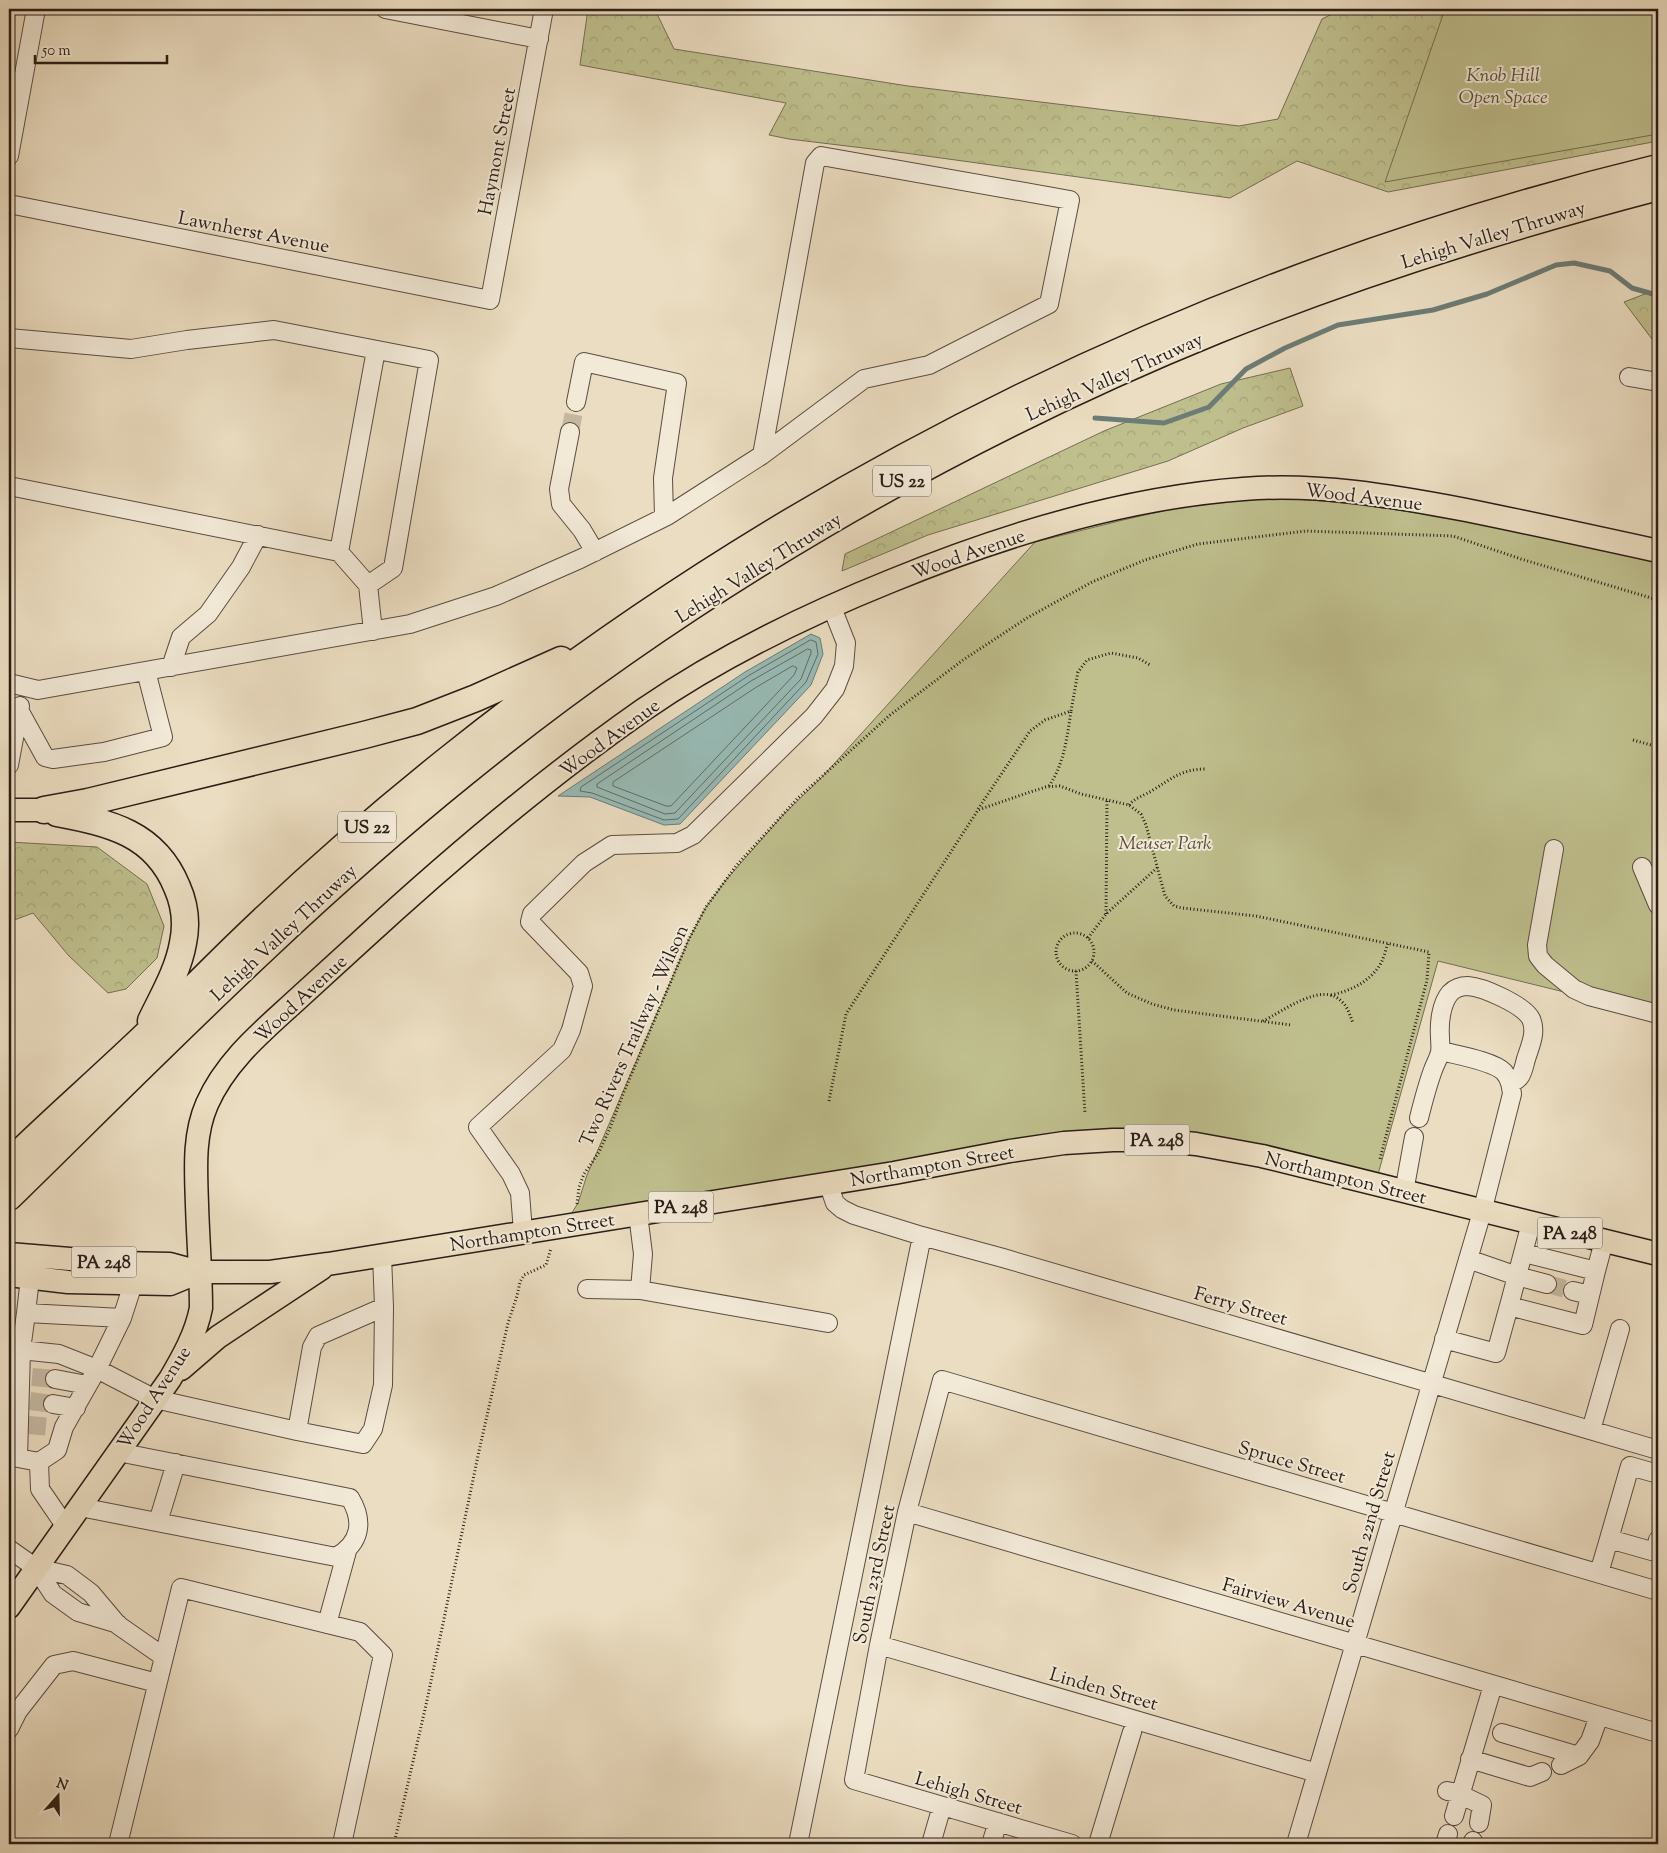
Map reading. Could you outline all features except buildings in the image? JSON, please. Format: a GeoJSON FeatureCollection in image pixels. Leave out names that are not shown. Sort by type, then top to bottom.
{"type":"FeatureCollection","features":[{"type":"Feature","properties":{"kind":"highway","name":"Lehigh Valley Thruway"},"geometry":{"type":"LineString","coordinates":[[9,1163],[142,1039],[244,938],[376,819],[450,758],[522,702],[612,637],[700,578],[857,482],[984,415],[1133,344],[1227,305],[1393,244],[1480,216],[1581,187],[1658,168]]}},
{"type":"Feature","properties":{"kind":"highway","name":"Lehigh Valley Thruway"},"geometry":{"type":"LineString","coordinates":[[9,1197],[249,962],[392,832],[506,740],[616,659],[786,548],[912,476],[1041,408],[1129,367],[1218,330],[1308,295],[1399,263],[1575,209],[1658,187]]}},
{"type":"Feature","properties":{"kind":"highway"},"geometry":{"type":"LineString","coordinates":[[44,810],[98,800],[355,738],[416,721],[476,698],[612,637]]}},
{"type":"Feature","properties":{"kind":"highway"},"geometry":{"type":"LineString","coordinates":[[44,810],[98,822],[134,836],[145,842],[158,855],[175,881],[184,907],[183,944],[176,969],[142,1039]]}},
{"type":"Feature","properties":{"kind":"main road","name":"Wood Avenue"},"geometry":{"type":"LineString","coordinates":[[9,1607],[170,1379],[190,1341],[199,1318],[201,1298],[196,1171],[198,1138],[201,1122],[211,1097],[229,1067],[243,1051],[408,898],[474,841],[557,774],[645,709],[702,673],[766,637],[831,605],[977,548],[1040,528],[1159,500],[1246,488],[1317,488],[1351,491],[1411,500],[1658,551]]}},
{"type":"Feature","properties":{"kind":"main road"},"geometry":{"type":"LineString","coordinates":[[9,810],[44,810]]}},
{"type":"Feature","properties":{"kind":"main road","name":"Northampton Street"},"geometry":{"type":"LineString","coordinates":[[9,1254],[109,1262],[170,1264],[199,1272],[270,1272],[638,1214],[1064,1143],[1135,1140],[1182,1142],[1231,1149],[1658,1254]]}},
{"type":"Feature","properties":{"kind":"main road"},"geometry":{"type":"LineString","coordinates":[[170,1379],[218,1337],[328,1264]]}},
{"type":"Feature","properties":{"kind":"main road","name":"Northampton Street"},"geometry":{"type":"LineString","coordinates":[[20,1276],[68,1282],[170,1284],[199,1272]]}},
{"type":"Feature","properties":{"kind":"street"},"geometry":{"type":"LineString","coordinates":[[9,156],[36,9]]}},
{"type":"Feature","properties":{"kind":"street"},"geometry":{"type":"LineString","coordinates":[[385,9],[539,39]]}},
{"type":"Feature","properties":{"kind":"street","name":"Haymont Street"},"geometry":{"type":"LineString","coordinates":[[490,300],[544,9]]}},
{"type":"Feature","properties":{"kind":"street"},"geometry":{"type":"LineString","coordinates":[[9,765],[19,710],[16,685],[38,690],[410,624],[496,596],[595,552],[664,517],[745,466],[762,454],[864,379],[929,364],[1049,304],[1070,200],[821,156],[815,163],[762,454]]}},
{"type":"Feature","properties":{"kind":"street","name":"Lawnherst Avenue"},"geometry":{"type":"LineString","coordinates":[[9,204],[490,300]]}},
{"type":"Feature","properties":{"kind":"street"},"geometry":{"type":"LineString","coordinates":[[9,338],[131,349],[187,340],[274,330],[429,360],[393,568],[368,585]]}},
{"type":"Feature","properties":{"kind":"street"},"geometry":{"type":"LineString","coordinates":[[339,552],[376,350]]}},
{"type":"Feature","properties":{"kind":"street"},"geometry":{"type":"LineString","coordinates":[[576,402],[584,362],[677,383],[663,478],[664,517]]}},
{"type":"Feature","properties":{"kind":"street"},"geometry":{"type":"LineString","coordinates":[[1629,376],[1658,382]]}},
{"type":"Feature","properties":{"kind":"street"},"geometry":{"type":"LineString","coordinates":[[570,432],[559,497],[561,504],[582,530],[595,552]]}},
{"type":"Feature","properties":{"kind":"street"},"geometry":{"type":"LineString","coordinates":[[9,486],[339,552],[368,585],[373,631]]}},
{"type":"Feature","properties":{"kind":"street"},"geometry":{"type":"LineString","coordinates":[[171,666],[181,638],[208,614],[241,567],[258,535]]}},
{"type":"Feature","properties":{"kind":"street"},"geometry":{"type":"LineString","coordinates":[[524,1232],[520,1192],[511,1174],[478,1127],[562,1050],[571,1030],[583,986],[579,973],[530,922],[532,914],[584,863],[612,845],[677,842],[693,835],[814,716],[835,689],[844,666],[846,643],[831,605]]}},
{"type":"Feature","properties":{"kind":"street"},"geometry":{"type":"LineString","coordinates":[[19,710],[45,757],[53,759],[104,752],[163,738],[146,671]]}},
{"type":"Feature","properties":{"kind":"street"},"geometry":{"type":"LineString","coordinates":[[1554,849],[1536,945],[1538,956],[1545,965],[1574,989],[1658,1014]]}},
{"type":"Feature","properties":{"kind":"street"},"geometry":{"type":"LineString","coordinates":[[1642,867],[1658,904]]}},
{"type":"Feature","properties":{"kind":"street"},"geometry":{"type":"LineString","coordinates":[[1419,1118],[1426,1091],[1441,1051],[1440,1028],[1445,1002],[1450,993],[1458,987],[1477,988],[1525,1010],[1534,1028],[1521,1076],[1517,1081],[1510,1083],[1504,1072],[1491,1065],[1441,1051]]}},
{"type":"Feature","properties":{"kind":"street","name":"South 22nd Street"},"geometry":{"type":"LineString","coordinates":[[1296,1844],[1482,1212],[1512,1094],[1510,1083]]}},
{"type":"Feature","properties":{"kind":"street"},"geometry":{"type":"LineString","coordinates":[[1404,1192],[1414,1137]]}},
{"type":"Feature","properties":{"kind":"street","name":"Ferry Street"},"geometry":{"type":"LineString","coordinates":[[828,1183],[833,1200],[842,1209],[858,1216],[1658,1450]]}},
{"type":"Feature","properties":{"kind":"street"},"geometry":{"type":"LineString","coordinates":[[638,1214],[643,1254],[640,1290]]}},
{"type":"Feature","properties":{"kind":"street"},"geometry":{"type":"LineString","coordinates":[[1444,1339],[1496,1353],[1524,1253],[1530,1223]]}},
{"type":"Feature","properties":{"kind":"street"},"geometry":{"type":"LineString","coordinates":[[798,1844],[922,1236]]}},
{"type":"Feature","properties":{"kind":"street"},"geometry":{"type":"LineString","coordinates":[[1509,1306],[1583,1325],[1604,1241]]}},
{"type":"Feature","properties":{"kind":"street"},"geometry":{"type":"LineString","coordinates":[[1524,1253],[1596,1271]]}},
{"type":"Feature","properties":{"kind":"street"},"geometry":{"type":"LineString","coordinates":[[15,1348],[59,1354],[97,1369],[155,1399],[362,1444],[373,1429],[383,1385],[384,1307],[382,1255]]}},
{"type":"Feature","properties":{"kind":"street"},"geometry":{"type":"LineString","coordinates":[[1468,1259],[1547,1284]]}},
{"type":"Feature","properties":{"kind":"street"},"geometry":{"type":"LineString","coordinates":[[20,1276],[26,1313],[15,1348],[26,1377],[24,1425],[14,1456],[39,1462],[57,1450],[58,1427],[76,1408],[97,1369],[122,1318],[132,1284]]}},
{"type":"Feature","properties":{"kind":"street"},"geometry":{"type":"LineString","coordinates":[[587,1289],[640,1290],[828,1323]]}},
{"type":"Feature","properties":{"kind":"street"},"geometry":{"type":"LineString","coordinates":[[1573,1291],[1590,1295]]}},
{"type":"Feature","properties":{"kind":"street"},"geometry":{"type":"LineString","coordinates":[[297,1431],[312,1347],[318,1336],[384,1307]]}},
{"type":"Feature","properties":{"kind":"street"},"geometry":{"type":"LineString","coordinates":[[26,1313],[122,1318]]}},
{"type":"Feature","properties":{"kind":"street"},"geometry":{"type":"LineString","coordinates":[[1591,1430],[1620,1329]]}},
{"type":"Feature","properties":{"kind":"street"},"geometry":{"type":"LineString","coordinates":[[54,1379],[87,1385]]}},
{"type":"Feature","properties":{"kind":"street","name":"South 23rd Street"},"geometry":{"type":"LineString","coordinates":[[854,1780],[879,1645],[907,1512],[942,1380]]}},
{"type":"Feature","properties":{"kind":"street","name":"Spruce Street"},"geometry":{"type":"LineString","coordinates":[[942,1380],[1658,1591]]}},
{"type":"Feature","properties":{"kind":"street"},"geometry":{"type":"LineString","coordinates":[[53,1404],[76,1408]]}},
{"type":"Feature","properties":{"kind":"street"},"geometry":{"type":"LineString","coordinates":[[118,1452],[350,1498],[357,1510],[359,1520],[354,1542],[347,1551],[327,1624]]}},
{"type":"Feature","properties":{"kind":"street"},"geometry":{"type":"LineString","coordinates":[[39,1462],[40,1489],[66,1527]]}},
{"type":"Feature","properties":{"kind":"street"},"geometry":{"type":"LineString","coordinates":[[158,1522],[176,1463]]}},
{"type":"Feature","properties":{"kind":"street"},"geometry":{"type":"LineString","coordinates":[[1599,1573],[1630,1466],[1658,1474]]}},
{"type":"Feature","properties":{"kind":"street"},"geometry":{"type":"LineString","coordinates":[[80,1507],[336,1557],[347,1551]]}},
{"type":"Feature","properties":{"kind":"street","name":"Fairview Avenue"},"geometry":{"type":"LineString","coordinates":[[907,1512],[1658,1733]]}},
{"type":"Feature","properties":{"kind":"street"},"geometry":{"type":"LineString","coordinates":[[1609,1539],[1655,1552],[1658,1542]]}},
{"type":"Feature","properties":{"kind":"street"},"geometry":{"type":"LineString","coordinates":[[9,1549],[36,1568],[53,1594],[78,1612],[118,1625],[164,1657]]}},
{"type":"Feature","properties":{"kind":"street"},"geometry":{"type":"LineString","coordinates":[[118,1844],[181,1588],[360,1632],[383,1654],[342,1844]]}},
{"type":"Feature","properties":{"kind":"street","name":"Linden Street"},"geometry":{"type":"LineString","coordinates":[[879,1645],[1317,1773]]}},
{"type":"Feature","properties":{"kind":"street"},"geometry":{"type":"LineString","coordinates":[[9,1729],[18,1711],[54,1665],[73,1661],[157,1683]]}},
{"type":"Feature","properties":{"kind":"street"},"geometry":{"type":"LineString","coordinates":[[1479,1823],[1482,1805],[1461,1795],[1452,1802],[1470,1759],[1492,1684]]}},
{"type":"Feature","properties":{"kind":"street"},"geometry":{"type":"LineString","coordinates":[[1561,1765],[1579,1756],[1590,1741],[1600,1716]]}},
{"type":"Feature","properties":{"kind":"street"},"geometry":{"type":"LineString","coordinates":[[1098,1844],[1132,1732]]}},
{"type":"Feature","properties":{"kind":"street"},"geometry":{"type":"LineString","coordinates":[[1502,1733],[1579,1756]]}},
{"type":"Feature","properties":{"kind":"street"},"geometry":{"type":"LineString","coordinates":[[1470,1759],[1530,1777],[1542,1772]]}},
{"type":"Feature","properties":{"kind":"street","name":"Lehigh Street"},"geometry":{"type":"LineString","coordinates":[[854,1780],[1072,1844]]}},
{"type":"Feature","properties":{"kind":"street"},"geometry":{"type":"LineString","coordinates":[[931,1844],[942,1806]]}},
{"type":"Feature","properties":{"kind":"street"},"geometry":{"type":"LineString","coordinates":[[991,1844],[998,1822]]}},
{"type":"Feature","properties":{"kind":"path","name":"Two Rivers Trailway - Wilson"},"geometry":{"type":"LineString","coordinates":[[578,1202],[579,1187],[584,1174],[599,1152],[610,1128],[684,949],[706,907],[736,866],[798,798],[890,715],[963,660],[1027,618],[1092,582],[1145,560],[1198,544],[1306,531],[1453,536],[1658,600]]}},
{"type":"Feature","properties":{"kind":"path"},"geometry":{"type":"LineString","coordinates":[[1049,787],[1063,759],[1078,672],[1087,660],[1111,653],[1138,658],[1150,665]]}},
{"type":"Feature","properties":{"kind":"path"},"geometry":{"type":"LineString","coordinates":[[829,1101],[846,1014],[1030,731],[1046,720],[1072,711]]}},
{"type":"Feature","properties":{"kind":"path"},"geometry":{"type":"LineString","coordinates":[[1633,740],[1658,747]]}},
{"type":"Feature","properties":{"kind":"path"},"geometry":{"type":"LineString","coordinates":[[1129,805],[1136,798],[1175,776],[1191,769],[1204,769]]}},
{"type":"Feature","properties":{"kind":"path"},"geometry":{"type":"LineString","coordinates":[[978,810],[1030,792],[1060,786],[1081,794],[1129,805],[1141,814],[1146,825],[1165,896],[1174,906],[1256,916],[1429,952],[1427,980],[1380,1159]]}},
{"type":"Feature","properties":{"kind":"path"},"geometry":{"type":"LineString","coordinates":[[1106,914],[1107,799]]}},
{"type":"Feature","properties":{"kind":"path"},"geometry":{"type":"LineString","coordinates":[[1088,938],[1106,914],[1158,867]]}},
{"type":"Feature","properties":{"kind":"path"},"geometry":{"type":"LineString","coordinates":[[1070,933],[1083,935],[1088,938],[1094,948],[1092,961],[1087,967],[1076,971],[1064,968],[1060,964],[1056,952],[1060,940],[1070,933]]}},
{"type":"Feature","properties":{"kind":"path"},"geometry":{"type":"LineString","coordinates":[[1262,1021],[1300,1000],[1313,996],[1345,992],[1356,988],[1372,974],[1381,962],[1388,943]]}},
{"type":"Feature","properties":{"kind":"path"},"geometry":{"type":"LineString","coordinates":[[1092,961],[1127,993],[1152,1004],[1174,1010],[1291,1025]]}},
{"type":"Feature","properties":{"kind":"path"},"geometry":{"type":"LineString","coordinates":[[1076,971],[1085,1114]]}},
{"type":"Feature","properties":{"kind":"path"},"geometry":{"type":"LineString","coordinates":[[1328,995],[1342,1000],[1353,1023]]}},
{"type":"Feature","properties":{"kind":"path"},"geometry":{"type":"LineString","coordinates":[[394,1844],[426,1705],[508,1323],[520,1282],[524,1275],[541,1269],[546,1265],[548,1252]]}},
{"type":"Feature","properties":{"kind":"green space"},"geometry":{"type":"Polygon","coordinates":[[[588,9],[657,9],[658,16],[674,49],[908,86],[1239,126],[1278,119],[1322,19],[1342,9],[1658,9],[1658,141],[1388,192],[1297,161],[1230,198],[769,135],[786,103],[580,65],[588,9]]]}},
{"type":"Feature","properties":{"kind":"green space","name":"Knob Hill Open Space"},"geometry":{"type":"Polygon","coordinates":[[[1445,9],[1658,9],[1658,134],[1385,182],[1445,9]]]}},
{"type":"Feature","properties":{"kind":"green space"},"geometry":{"type":"Polygon","coordinates":[[[1658,289],[1658,347],[1624,302],[1658,289]]]}},
{"type":"Feature","properties":{"kind":"green space"},"geometry":{"type":"Polygon","coordinates":[[[1290,368],[1303,406],[1243,428],[1168,461],[928,535],[842,571],[845,554],[1104,431],[1221,384],[1290,368]]]}},
{"type":"Feature","properties":{"kind":"green space","name":"Meuser Park"},"geometry":{"type":"Polygon","coordinates":[[[1280,498],[1376,507],[1423,514],[1517,531],[1658,562],[1658,1015],[1438,961],[1375,1185],[1154,1140],[565,1224],[578,1203],[587,1175],[689,939],[706,907],[726,880],[782,816],[823,776],[1035,542],[1180,507],[1238,500],[1280,498]]]}},
{"type":"Feature","properties":{"kind":"green space"},"geometry":{"type":"Polygon","coordinates":[[[9,842],[97,847],[147,884],[164,926],[157,958],[126,989],[108,993],[69,956],[33,913],[9,922],[9,842]]]}},
{"type":"Feature","properties":{"kind":"water"},"geometry":{"type":"Polygon","coordinates":[[[811,634],[820,638],[823,654],[811,685],[680,824],[664,825],[590,797],[558,796],[745,672],[811,634]]]}},
{"type":"Feature","properties":{"kind":"waterway"},"geometry":{"type":"LineString","coordinates":[[1095,418],[1164,423],[1209,407],[1246,369],[1285,348],[1338,325],[1433,310],[1487,294],[1556,265],[1574,263],[1610,271],[1632,288],[1658,294]]}},
{"type":"Feature","properties":{"kind":"tunnel"},"geometry":{"type":"LineString","coordinates":[[570,432],[576,402]]}},
{"type":"Feature","properties":{"kind":"tunnel"},"geometry":{"type":"LineString","coordinates":[[1547,1284],[1573,1291]]}},
{"type":"Feature","properties":{"kind":"tunnel"},"geometry":{"type":"LineString","coordinates":[[32,1377],[55,1379]]}},
{"type":"Feature","properties":{"kind":"tunnel"},"geometry":{"type":"LineString","coordinates":[[30,1401],[53,1404]]}},
{"type":"Feature","properties":{"kind":"tunnel"},"geometry":{"type":"LineString","coordinates":[[28,1425],[51,1427]]}}]}
